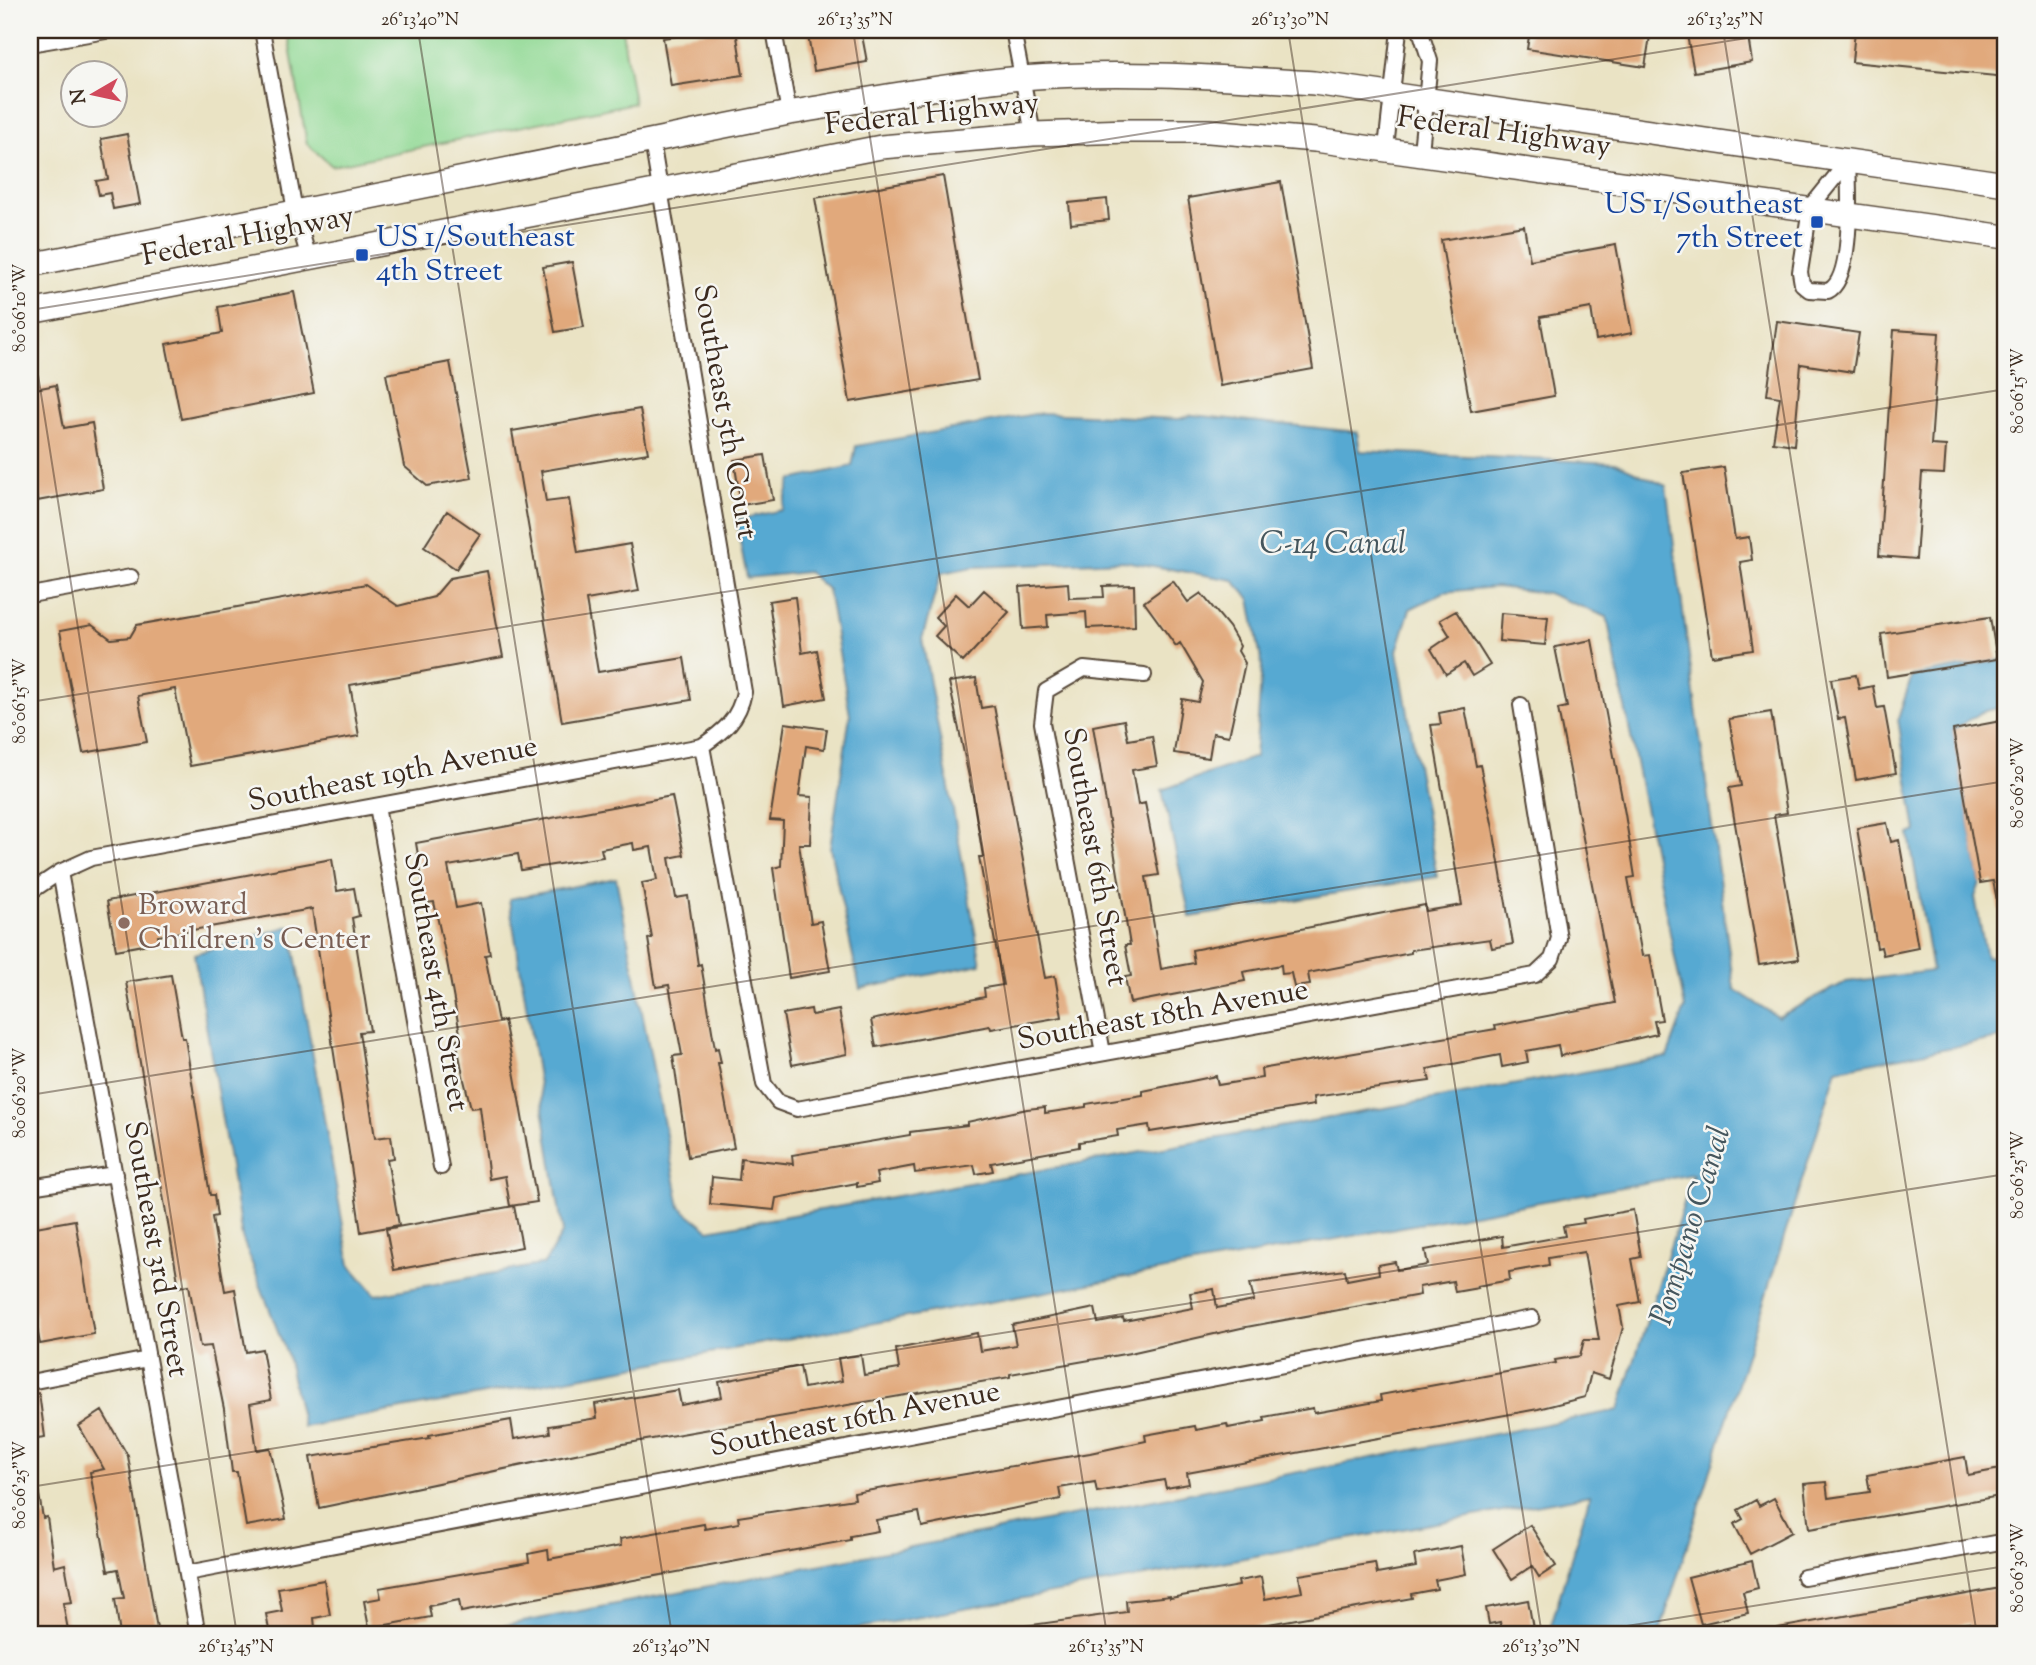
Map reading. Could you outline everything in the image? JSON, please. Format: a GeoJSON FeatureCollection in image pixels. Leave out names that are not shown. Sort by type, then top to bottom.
{"type":"FeatureCollection","features":[{"type":"Feature","properties":{"kind":"main road","name":"Federal Highway"},"geometry":{"type":"LineString","coordinates":[[30,265],[789,113],[904,93],[1021,78],[1202,76],[1314,83],[2006,184]]}},
{"type":"Feature","properties":{"kind":"main road","name":"Federal Highway"},"geometry":{"type":"LineString","coordinates":[[30,312],[881,147],[1032,134],[1209,131],[1386,148],[2006,237]]}},
{"type":"Feature","properties":{"kind":"street"},"geometry":{"type":"LineString","coordinates":[[30,44],[112,30]]}},
{"type":"Feature","properties":{"kind":"street"},"geometry":{"type":"LineString","coordinates":[[262,30],[295,211],[309,258]]}},
{"type":"Feature","properties":{"kind":"street"},"geometry":{"type":"LineString","coordinates":[[774,30],[789,113]]}},
{"type":"Feature","properties":{"kind":"street"},"geometry":{"type":"LineString","coordinates":[[1013,30],[1032,134]]}},
{"type":"Feature","properties":{"kind":"street"},"geometry":{"type":"LineString","coordinates":[[1386,148],[1399,30]]}},
{"type":"Feature","properties":{"kind":"street"},"geometry":{"type":"LineString","coordinates":[[1420,30],[1430,61],[1421,152]]}},
{"type":"Feature","properties":{"kind":"street","name":"Southeast 5th Court"},"geometry":{"type":"LineString","coordinates":[[652,141],[744,692]]}},
{"type":"Feature","properties":{"kind":"street"},"geometry":{"type":"LineString","coordinates":[[1848,161],[1850,214],[1840,279],[1834,288],[1819,292],[1809,290],[1802,284],[1800,272],[1810,208],[1848,161]]}},
{"type":"Feature","properties":{"kind":"street"},"geometry":{"type":"LineString","coordinates":[[30,595],[131,577]]}},
{"type":"Feature","properties":{"kind":"street","name":"Southeast 6th Street"},"geometry":{"type":"LineString","coordinates":[[1103,1053],[1042,723],[1046,691],[1084,669],[1144,675]]}},
{"type":"Feature","properties":{"kind":"street","name":"Southeast 19th Avenue"},"geometry":{"type":"LineString","coordinates":[[30,892],[60,872],[91,858],[526,776],[702,746],[724,731],[740,712],[744,692]]}},
{"type":"Feature","properties":{"kind":"street","name":"Southeast 18th Avenue"},"geometry":{"type":"LineString","coordinates":[[702,746],[764,1084],[778,1102],[797,1109],[1535,975],[1552,959],[1559,938],[1521,705]]}},
{"type":"Feature","properties":{"kind":"street","name":"Southeast 4th Street"},"geometry":{"type":"LineString","coordinates":[[377,806],[441,1167]]}},
{"type":"Feature","properties":{"kind":"street","name":"Southeast 3rd Street"},"geometry":{"type":"LineString","coordinates":[[60,872],[198,1635]]}},
{"type":"Feature","properties":{"kind":"street"},"geometry":{"type":"LineString","coordinates":[[30,1187],[115,1174]]}},
{"type":"Feature","properties":{"kind":"street","name":"Southeast 16th Avenue"},"geometry":{"type":"LineString","coordinates":[[187,1573],[1532,1318]]}},
{"type":"Feature","properties":{"kind":"street"},"geometry":{"type":"LineString","coordinates":[[30,1382],[148,1360]]}},
{"type":"Feature","properties":{"kind":"street"},"geometry":{"type":"LineString","coordinates":[[1804,1577],[2006,1541]]}},
{"type":"Feature","properties":{"kind":"street"},"geometry":{"type":"LineString","coordinates":[[1420,1635],[1437,1632]]}},
{"type":"Feature","properties":{"kind":"green space"},"geometry":{"type":"Polygon","coordinates":[[[287,30],[622,30],[634,103],[332,166],[307,144],[287,30]]]}},
{"type":"Feature","properties":{"kind":"water","name":"C-14 Canal"},"geometry":{"type":"Polygon","coordinates":[[[1041,413],[1179,419],[1192,415],[1357,432],[1360,451],[1615,463],[1666,486],[1734,989],[1778,1017],[1846,982],[1932,971],[1909,834],[1916,831],[1898,719],[1912,676],[2006,659],[2006,706],[1982,712],[1953,730],[1980,883],[1975,897],[1986,957],[2006,954],[2006,1037],[1837,1069],[1659,1635],[1548,1635],[1590,1495],[821,1635],[456,1635],[1619,1410],[1693,1174],[303,1427],[287,1355],[242,1237],[194,954],[290,926],[350,1265],[376,1295],[544,1264],[563,1232],[509,899],[616,878],[680,1207],[709,1230],[1667,1057],[1685,1008],[1607,617],[1547,593],[1495,587],[1444,592],[1410,609],[1397,651],[1437,877],[1190,917],[1162,790],[1255,757],[1262,665],[1250,599],[1233,580],[1124,561],[973,567],[941,573],[922,639],[981,964],[860,989],[830,848],[850,715],[828,590],[808,572],[747,578],[736,520],[782,510],[791,480],[852,466],[856,446],[1041,413]]]}},
{"type":"Feature","properties":{"kind":"building"},"geometry":{"type":"Polygon","coordinates":[[[736,30],[743,75],[671,86],[663,38],[736,30]]]}},
{"type":"Feature","properties":{"kind":"building"},"geometry":{"type":"Polygon","coordinates":[[[807,30],[861,30],[867,62],[814,71],[807,30]]]}},
{"type":"Feature","properties":{"kind":"building"},"geometry":{"type":"Polygon","coordinates":[[[1530,30],[1651,30],[1645,67],[1527,49],[1530,30]]]}},
{"type":"Feature","properties":{"kind":"building"},"geometry":{"type":"Polygon","coordinates":[[[1686,30],[1747,30],[1752,62],[1694,72],[1686,30]]]}},
{"type":"Feature","properties":{"kind":"building"},"geometry":{"type":"Polygon","coordinates":[[[1855,30],[2006,30],[2006,77],[1852,62],[1855,30]]]}},
{"type":"Feature","properties":{"kind":"building"},"geometry":{"type":"Polygon","coordinates":[[[127,134],[140,204],[113,209],[110,193],[99,195],[96,181],[108,179],[101,139],[127,134]]]}},
{"type":"Feature","properties":{"kind":"building"},"geometry":{"type":"Polygon","coordinates":[[[943,176],[978,380],[850,402],[815,198],[943,176]]]}},
{"type":"Feature","properties":{"kind":"building"},"geometry":{"type":"Polygon","coordinates":[[[1281,182],[1313,369],[1220,386],[1188,198],[1281,182]]]}},
{"type":"Feature","properties":{"kind":"building"},"geometry":{"type":"Polygon","coordinates":[[[1107,199],[1109,220],[1071,224],[1069,203],[1107,199]]]}},
{"type":"Feature","properties":{"kind":"building"},"geometry":{"type":"Polygon","coordinates":[[[1524,226],[1530,260],[1616,245],[1632,333],[1596,340],[1591,308],[1540,317],[1554,396],[1471,411],[1441,240],[1524,226]]]}},
{"type":"Feature","properties":{"kind":"building"},"geometry":{"type":"Polygon","coordinates":[[[572,262],[584,327],[555,332],[543,267],[572,262]]]}},
{"type":"Feature","properties":{"kind":"building"},"geometry":{"type":"Polygon","coordinates":[[[294,292],[314,393],[181,419],[166,344],[222,333],[218,307],[294,292]]]}},
{"type":"Feature","properties":{"kind":"building"},"geometry":{"type":"Polygon","coordinates":[[[1777,321],[1859,333],[1853,372],[1801,364],[1794,445],[1773,442],[1780,397],[1767,395],[1777,321]]]}},
{"type":"Feature","properties":{"kind":"building"},"geometry":{"type":"Polygon","coordinates":[[[1894,330],[1939,333],[1931,445],[1946,446],[1944,474],[1922,473],[1916,559],[1879,556],[1894,330]]]}},
{"type":"Feature","properties":{"kind":"building"},"geometry":{"type":"Polygon","coordinates":[[[450,362],[472,478],[427,486],[404,466],[386,374],[450,362]]]}},
{"type":"Feature","properties":{"kind":"building"},"geometry":{"type":"Polygon","coordinates":[[[56,385],[64,428],[92,423],[103,489],[37,501],[30,461],[30,390],[56,385]]]}},
{"type":"Feature","properties":{"kind":"building"},"geometry":{"type":"Polygon","coordinates":[[[640,409],[648,453],[541,471],[546,502],[569,499],[578,553],[630,544],[639,591],[586,600],[598,672],[684,658],[691,700],[562,722],[512,431],[640,409]]]}},
{"type":"Feature","properties":{"kind":"building"},"geometry":{"type":"Polygon","coordinates":[[[765,455],[773,500],[741,505],[734,460],[765,455]]]}},
{"type":"Feature","properties":{"kind":"building"},"geometry":{"type":"Polygon","coordinates":[[[1724,467],[1735,539],[1749,537],[1752,560],[1740,562],[1753,650],[1712,656],[1683,473],[1724,467]]]}},
{"type":"Feature","properties":{"kind":"building"},"geometry":{"type":"Polygon","coordinates":[[[447,511],[480,534],[456,569],[424,547],[447,511]]]}},
{"type":"Feature","properties":{"kind":"building"},"geometry":{"type":"Polygon","coordinates":[[[487,571],[503,657],[350,685],[359,736],[190,766],[175,689],[138,696],[147,742],[83,753],[60,631],[92,625],[111,639],[130,637],[137,625],[366,584],[398,606],[434,597],[450,578],[487,571]]]}},
{"type":"Feature","properties":{"kind":"building"},"geometry":{"type":"Polygon","coordinates":[[[1173,581],[1188,602],[1201,593],[1229,627],[1240,646],[1238,651],[1245,663],[1229,736],[1213,733],[1209,758],[1174,753],[1182,699],[1198,702],[1203,682],[1180,643],[1176,646],[1144,602],[1173,581]]]}},
{"type":"Feature","properties":{"kind":"building"},"geometry":{"type":"Polygon","coordinates":[[[1068,583],[1069,598],[1104,597],[1103,586],[1134,585],[1135,626],[1087,628],[1086,612],[1047,615],[1048,627],[1023,629],[1020,587],[1068,583]]]}},
{"type":"Feature","properties":{"kind":"building"},"geometry":{"type":"Polygon","coordinates":[[[984,590],[1009,612],[963,662],[935,636],[944,626],[935,617],[956,594],[969,606],[984,590]]]}},
{"type":"Feature","properties":{"kind":"building"},"geometry":{"type":"Polygon","coordinates":[[[795,597],[802,653],[817,650],[826,698],[784,706],[769,601],[795,597]]]}},
{"type":"Feature","properties":{"kind":"building"},"geometry":{"type":"Polygon","coordinates":[[[1456,611],[1490,665],[1472,676],[1464,663],[1446,674],[1431,649],[1450,636],[1440,620],[1456,611]]]}},
{"type":"Feature","properties":{"kind":"building"},"geometry":{"type":"Polygon","coordinates":[[[1501,613],[1548,617],[1545,645],[1499,641],[1501,613]]]}},
{"type":"Feature","properties":{"kind":"building"},"geometry":{"type":"Polygon","coordinates":[[[1990,617],[1997,659],[1887,677],[1881,634],[1990,617]]]}},
{"type":"Feature","properties":{"kind":"building"},"geometry":{"type":"Polygon","coordinates":[[[1592,640],[1635,877],[1628,878],[1642,956],[1650,955],[1662,1020],[1654,1021],[1657,1034],[1560,1056],[1558,1045],[1526,1051],[1528,1062],[1502,1067],[1500,1055],[1427,1069],[1430,1081],[1313,1097],[1314,1105],[1150,1132],[1149,1125],[1117,1130],[1118,1136],[1079,1142],[1079,1147],[991,1163],[993,1171],[976,1174],[974,1165],[915,1173],[914,1166],[876,1173],[878,1183],[857,1187],[857,1183],[776,1198],[774,1210],[710,1204],[712,1177],[739,1180],[741,1158],[793,1164],[792,1155],[910,1135],[910,1132],[967,1125],[967,1122],[1027,1109],[1045,1107],[1045,1113],[1086,1107],[1086,1104],[1143,1095],[1143,1091],[1216,1076],[1218,1085],[1262,1078],[1261,1069],[1496,1029],[1495,1026],[1615,1003],[1558,709],[1567,707],[1555,647],[1592,640]]]}},
{"type":"Feature","properties":{"kind":"building"},"geometry":{"type":"Polygon","coordinates":[[[1856,675],[1859,689],[1873,686],[1877,708],[1884,707],[1896,773],[1856,780],[1845,718],[1838,719],[1831,679],[1856,675]]]}},
{"type":"Feature","properties":{"kind":"building"},"geometry":{"type":"Polygon","coordinates":[[[976,678],[981,708],[994,706],[1045,978],[1055,976],[1062,1017],[991,1029],[990,1026],[876,1047],[871,1020],[985,997],[984,988],[1003,985],[979,857],[983,857],[973,796],[949,682],[976,678]]]}},
{"type":"Feature","properties":{"kind":"building"},"geometry":{"type":"Polygon","coordinates":[[[1465,708],[1476,766],[1480,765],[1493,828],[1513,944],[1492,948],[1490,939],[1411,950],[1411,953],[1308,973],[1310,985],[1294,987],[1291,973],[1282,974],[1281,965],[1243,972],[1245,981],[1130,1003],[1125,977],[1131,976],[1125,945],[1130,945],[1093,726],[1124,720],[1128,740],[1152,736],[1157,766],[1132,770],[1138,805],[1145,803],[1159,875],[1146,877],[1161,969],[1194,963],[1192,950],[1425,905],[1426,911],[1462,905],[1431,725],[1441,724],[1439,713],[1465,708]]]}},
{"type":"Feature","properties":{"kind":"building"},"geometry":{"type":"Polygon","coordinates":[[[1771,712],[1787,813],[1774,815],[1799,959],[1759,965],[1729,788],[1741,786],[1729,719],[1771,712]]]}},
{"type":"Feature","properties":{"kind":"building"},"geometry":{"type":"Polygon","coordinates":[[[2006,720],[2006,909],[1999,910],[1993,881],[1980,883],[1953,730],[2006,720]]]}},
{"type":"Feature","properties":{"kind":"building"},"geometry":{"type":"Polygon","coordinates":[[[785,723],[827,729],[824,749],[806,746],[799,796],[812,797],[810,844],[799,844],[811,923],[821,921],[830,971],[789,978],[773,868],[781,866],[783,821],[770,820],[785,723]]]}},
{"type":"Feature","properties":{"kind":"building"},"geometry":{"type":"Polygon","coordinates":[[[672,796],[684,855],[669,858],[676,898],[688,896],[698,965],[701,964],[715,1049],[718,1048],[721,1063],[718,1063],[734,1148],[688,1157],[673,1056],[682,1055],[669,985],[656,987],[648,939],[652,938],[642,883],[657,880],[651,847],[634,850],[633,843],[601,849],[603,857],[521,870],[518,854],[448,866],[456,908],[481,903],[490,954],[485,955],[498,1022],[504,1020],[514,1071],[537,1202],[510,1206],[505,1176],[489,1179],[480,1107],[471,1108],[464,1080],[456,1040],[461,1039],[447,962],[434,902],[426,903],[416,843],[672,796]]]}},
{"type":"Feature","properties":{"kind":"building"},"geometry":{"type":"Polygon","coordinates":[[[1887,823],[1891,842],[1899,840],[1918,948],[1883,955],[1881,947],[1877,948],[1857,828],[1887,823]]]}},
{"type":"Feature","properties":{"kind":"building"},"geometry":{"type":"Polygon","coordinates":[[[332,859],[337,891],[354,888],[359,916],[352,918],[370,1031],[359,1032],[375,1138],[391,1136],[394,1158],[387,1159],[399,1225],[361,1232],[312,909],[158,936],[159,942],[116,950],[107,901],[332,859]]]}},
{"type":"Feature","properties":{"kind":"building"},"geometry":{"type":"Polygon","coordinates":[[[171,975],[182,1038],[185,1038],[210,1195],[214,1195],[217,1216],[212,1217],[225,1291],[235,1289],[246,1352],[262,1349],[271,1400],[250,1404],[257,1450],[270,1448],[286,1519],[246,1526],[237,1472],[232,1472],[224,1409],[211,1346],[200,1347],[189,1285],[179,1287],[126,982],[171,975]]]}},
{"type":"Feature","properties":{"kind":"building"},"geometry":{"type":"Polygon","coordinates":[[[811,1009],[812,1015],[839,1010],[847,1054],[792,1065],[783,1014],[811,1009]]]}},
{"type":"Feature","properties":{"kind":"building"},"geometry":{"type":"Polygon","coordinates":[[[514,1206],[522,1247],[394,1270],[386,1229],[514,1206]]]}},
{"type":"Feature","properties":{"kind":"building"},"geometry":{"type":"Polygon","coordinates":[[[1633,1210],[1641,1257],[1632,1259],[1640,1302],[1619,1306],[1623,1327],[1609,1379],[1591,1373],[1585,1397],[1538,1409],[1187,1473],[1189,1484],[1166,1488],[1164,1480],[1097,1492],[1095,1482],[1059,1488],[1061,1499],[922,1527],[919,1512],[876,1520],[878,1531],[850,1536],[850,1540],[461,1612],[459,1600],[429,1606],[431,1617],[369,1628],[364,1601],[381,1598],[379,1588],[529,1562],[528,1554],[548,1550],[549,1559],[621,1546],[620,1539],[704,1524],[705,1529],[739,1523],[738,1517],[855,1499],[854,1493],[1146,1441],[1145,1435],[1195,1426],[1196,1430],[1227,1424],[1228,1428],[1265,1421],[1264,1417],[1313,1408],[1314,1413],[1381,1401],[1380,1395],[1556,1363],[1555,1360],[1580,1356],[1584,1340],[1599,1340],[1584,1252],[1548,1258],[1549,1265],[1509,1272],[1510,1280],[1477,1286],[1478,1288],[1455,1292],[1453,1281],[1419,1287],[1420,1295],[1010,1374],[1010,1377],[623,1444],[319,1508],[310,1457],[430,1438],[429,1435],[511,1420],[514,1439],[550,1433],[549,1426],[597,1418],[595,1404],[678,1390],[681,1405],[722,1397],[719,1382],[800,1366],[804,1388],[842,1381],[838,1358],[861,1355],[864,1375],[899,1369],[896,1349],[977,1333],[980,1351],[1016,1345],[1012,1325],[1095,1308],[1098,1323],[1123,1318],[1124,1321],[1193,1308],[1190,1293],[1214,1289],[1217,1308],[1254,1301],[1250,1283],[1345,1270],[1347,1280],[1379,1274],[1378,1265],[1395,1262],[1397,1270],[1428,1265],[1425,1250],[1502,1236],[1503,1247],[1565,1236],[1563,1226],[1584,1223],[1583,1219],[1633,1210]]]}},
{"type":"Feature","properties":{"kind":"building"},"geometry":{"type":"Polygon","coordinates":[[[75,1220],[94,1334],[40,1344],[30,1290],[30,1228],[75,1220]]]}},
{"type":"Feature","properties":{"kind":"building"},"geometry":{"type":"Polygon","coordinates":[[[39,1393],[45,1437],[30,1439],[30,1394],[39,1393]]]}},
{"type":"Feature","properties":{"kind":"building"},"geometry":{"type":"Polygon","coordinates":[[[102,1411],[128,1456],[158,1635],[120,1635],[115,1599],[124,1598],[118,1569],[108,1571],[90,1472],[104,1469],[79,1426],[102,1411]]]}},
{"type":"Feature","properties":{"kind":"building"},"geometry":{"type":"Polygon","coordinates":[[[1965,1457],[1968,1475],[2006,1468],[2006,1495],[1809,1529],[1804,1484],[1826,1482],[1828,1498],[1870,1492],[1867,1475],[1965,1457]]]}},
{"type":"Feature","properties":{"kind":"building"},"geometry":{"type":"Polygon","coordinates":[[[30,1489],[38,1489],[43,1518],[47,1517],[54,1567],[65,1564],[72,1602],[63,1603],[69,1635],[30,1635],[30,1489]]]}},
{"type":"Feature","properties":{"kind":"building"},"geometry":{"type":"Polygon","coordinates":[[[1774,1498],[1792,1532],[1750,1554],[1734,1524],[1743,1519],[1738,1510],[1756,1500],[1759,1506],[1774,1498]]]}},
{"type":"Feature","properties":{"kind":"building"},"geometry":{"type":"Polygon","coordinates":[[[1530,1525],[1556,1566],[1539,1577],[1532,1566],[1512,1579],[1493,1549],[1530,1525]]]}},
{"type":"Feature","properties":{"kind":"building"},"geometry":{"type":"Polygon","coordinates":[[[1461,1546],[1466,1574],[1435,1580],[1437,1589],[1411,1594],[1412,1598],[1209,1635],[1025,1635],[1024,1626],[1127,1612],[1126,1601],[1170,1598],[1239,1586],[1238,1581],[1261,1577],[1265,1599],[1302,1592],[1299,1575],[1375,1563],[1377,1574],[1416,1567],[1414,1555],[1461,1546]]]}},
{"type":"Feature","properties":{"kind":"building"},"geometry":{"type":"Polygon","coordinates":[[[1752,1561],[1758,1588],[1743,1592],[1748,1613],[1701,1624],[1688,1577],[1752,1561]]]}},
{"type":"Feature","properties":{"kind":"building"},"geometry":{"type":"Polygon","coordinates":[[[324,1580],[330,1615],[314,1618],[315,1628],[270,1635],[266,1614],[282,1611],[278,1588],[324,1580]]]}},
{"type":"Feature","properties":{"kind":"building"},"geometry":{"type":"Polygon","coordinates":[[[2006,1587],[2006,1631],[1971,1635],[1969,1623],[1931,1630],[1932,1635],[1779,1635],[1778,1628],[2006,1587]]]}},
{"type":"Feature","properties":{"kind":"building"},"geometry":{"type":"Polygon","coordinates":[[[1528,1600],[1534,1634],[1503,1635],[1500,1622],[1489,1624],[1486,1608],[1528,1600]]]}},
{"type":"Feature","properties":{"kind":"place","name":"US 1/Southeast 7th Street"},"geometry":{"type":"Point","coordinates":[1817,222]}},
{"type":"Feature","properties":{"kind":"place","name":"US 1/Southeast 4th Street"},"geometry":{"type":"Point","coordinates":[362,255]}},
{"type":"Feature","properties":{"kind":"place","name":"Broward Children's Center"},"geometry":{"type":"Point","coordinates":[124,923]}},
{"type":"Feature","properties":{"kind":"water label","name":"Pompano Canal"},"geometry":{"type":"Point","coordinates":[1692,1226]}}]}
